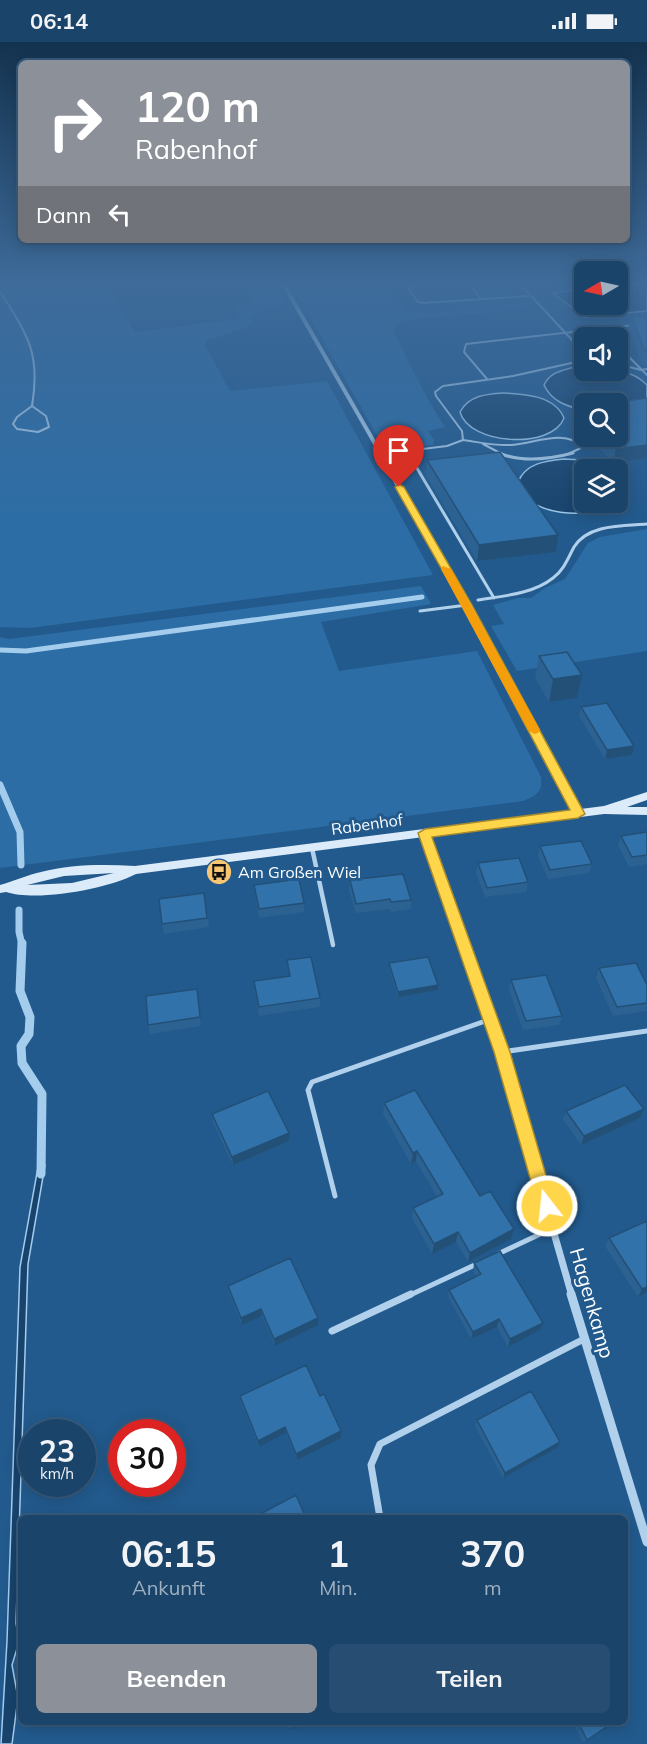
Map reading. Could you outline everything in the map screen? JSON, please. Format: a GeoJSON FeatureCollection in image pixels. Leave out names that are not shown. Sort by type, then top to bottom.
{"type":"FeatureCollection","features":[{"type":"Feature","properties":{"kind":"street"},"geometry":{"type":"LineString","coordinates":[[330,364],[467,605],[578,814]]}},
{"type":"Feature","properties":{"kind":"street","name":"Rabenhof"},"geometry":{"type":"LineString","coordinates":[[604,810],[625,801],[647,796]]}},
{"type":"Feature","properties":{"kind":"street","name":"Rabenhof"},"geometry":{"type":"LineString","coordinates":[[2,889],[39,891],[72,889],[135,870],[604,810],[647,811]]}},
{"type":"Feature","properties":{"kind":"street","name":"Hagenkamp"},"geometry":{"type":"LineString","coordinates":[[425,833],[502,1052],[584,1338],[647,1542]]}},
{"type":"Feature","properties":{"kind":"street","name":"Rabenhof"},"geometry":{"type":"LineString","coordinates":[[2,889],[41,876],[69,870],[101,868],[135,870]]}},
{"type":"Feature","properties":{"kind":"lane"},"geometry":{"type":"LineString","coordinates":[[32,406],[43,412],[49,427],[38,432],[17,429],[13,424],[17,417],[32,406],[37,384],[36,364]]}},
{"type":"Feature","properties":{"kind":"lane"},"geometry":{"type":"LineString","coordinates":[[474,364],[487,380]]}},
{"type":"Feature","properties":{"kind":"lane"},"geometry":{"type":"LineString","coordinates":[[463,440],[462,431],[436,396],[435,392],[443,386],[524,374],[566,364]]}},
{"type":"Feature","properties":{"kind":"lane"},"geometry":{"type":"LineString","coordinates":[[636,364],[647,375]]}},
{"type":"Feature","properties":{"kind":"lane"},"geometry":{"type":"LineString","coordinates":[[628,367],[647,369]]}},
{"type":"Feature","properties":{"kind":"lane"},"geometry":{"type":"LineString","coordinates":[[381,454],[447,446],[463,440],[483,444],[525,444],[565,437],[577,441],[583,447],[570,455],[520,459],[502,455],[483,444]]}},
{"type":"Feature","properties":{"kind":"lane"},"geometry":{"type":"LineString","coordinates":[[407,451],[494,597]]}},
{"type":"Feature","properties":{"kind":"lane"},"geometry":{"type":"LineString","coordinates":[[478,600],[513,594],[547,583],[563,569],[580,538],[591,532],[647,524]]}},
{"type":"Feature","properties":{"kind":"lane"},"geometry":{"type":"LineString","coordinates":[[420,611],[467,605]]}},
{"type":"Feature","properties":{"kind":"lane"},"geometry":{"type":"LineString","coordinates":[[312,848],[333,945]]}},
{"type":"Feature","properties":{"kind":"lane"},"geometry":{"type":"LineString","coordinates":[[335,1196],[308,1090],[312,1082],[491,1019]]}},
{"type":"Feature","properties":{"kind":"lane"},"geometry":{"type":"LineString","coordinates":[[502,1052],[647,1031]]}},
{"type":"Feature","properties":{"kind":"lane"},"geometry":{"type":"LineString","coordinates":[[332,1331],[553,1228]]}},
{"type":"Feature","properties":{"kind":"lane"},"geometry":{"type":"LineString","coordinates":[[379,1515],[371,1465],[380,1444],[584,1338]]}},
{"type":"Feature","properties":{"kind":"shaded area"},"geometry":{"type":"Polygon","coordinates":[[[0,364],[216,364],[230,391],[327,381],[433,575],[30,628],[0,627],[0,364]]]}},
{"type":"Feature","properties":{"kind":"shaded area"},"geometry":{"type":"Polygon","coordinates":[[[337,364],[410,364],[445,427],[428,431],[434,440],[433,445],[392,450],[384,448],[337,364]]]}},
{"type":"Feature","properties":{"kind":"shaded area"},"geometry":{"type":"Polygon","coordinates":[[[574,367],[574,381],[628,381],[628,373],[647,385],[647,401],[628,402],[628,393],[574,393],[574,407],[561,403],[551,396],[544,385],[560,371],[574,367]]]}},
{"type":"Feature","properties":{"kind":"shaded area"},"geometry":{"type":"Polygon","coordinates":[[[504,393],[521,394],[547,401],[560,411],[564,418],[556,428],[544,435],[528,439],[511,439],[494,437],[478,431],[467,423],[460,412],[473,399],[504,393]]]}},
{"type":"Feature","properties":{"kind":"shaded area"},"geometry":{"type":"Polygon","coordinates":[[[574,460],[574,513],[544,508],[531,501],[518,482],[531,467],[550,461],[574,460]]]}},
{"type":"Feature","properties":{"kind":"shaded area"},"geometry":{"type":"Polygon","coordinates":[[[647,529],[647,651],[517,671],[491,626],[504,624],[493,605],[518,598],[531,598],[545,588],[565,579],[588,543],[600,537],[647,529]]]}},
{"type":"Feature","properties":{"kind":"shaded area"},"geometry":{"type":"Polygon","coordinates":[[[421,586],[431,604],[321,622],[339,671],[477,651],[541,777],[540,789],[535,795],[523,801],[0,868],[0,637],[9,639],[421,586]]]}},
{"type":"Feature","properties":{"kind":"shaded area"},"geometry":{"type":"Polygon","coordinates":[[[45,1165],[28,1264],[23,1419],[18,1419],[18,1497],[20,1497],[16,1623],[18,1645],[12,1665],[18,1698],[12,1744],[1,1744],[7,1641],[20,1267],[38,1167],[45,1165]]]}},
{"type":"Feature","properties":{"kind":"building"},"geometry":{"type":"Polygon","coordinates":[[[647,398],[647,445],[616,449],[614,447],[628,447],[628,401],[647,398]]]}},
{"type":"Feature","properties":{"kind":"building"},"geometry":{"type":"Polygon","coordinates":[[[500,452],[558,535],[479,545],[427,460],[500,452]]]}},
{"type":"Feature","properties":{"kind":"building"},"geometry":{"type":"Polygon","coordinates":[[[567,652],[582,675],[553,679],[539,656],[567,652]]]}},
{"type":"Feature","properties":{"kind":"building"},"geometry":{"type":"Polygon","coordinates":[[[607,703],[634,746],[607,750],[581,707],[607,703]]]}},
{"type":"Feature","properties":{"kind":"building"},"geometry":{"type":"Polygon","coordinates":[[[647,832],[647,855],[632,857],[621,836],[647,832]]]}},
{"type":"Feature","properties":{"kind":"building"},"geometry":{"type":"Polygon","coordinates":[[[581,841],[592,864],[550,870],[540,846],[581,841]]]}},
{"type":"Feature","properties":{"kind":"building"},"geometry":{"type":"Polygon","coordinates":[[[519,858],[528,882],[487,888],[478,863],[519,858]]]}},
{"type":"Feature","properties":{"kind":"building"},"geometry":{"type":"Polygon","coordinates":[[[403,874],[411,900],[391,902],[390,899],[356,904],[350,880],[403,874]]]}},
{"type":"Feature","properties":{"kind":"building"},"geometry":{"type":"Polygon","coordinates":[[[299,879],[304,903],[259,909],[254,885],[299,879]]]}},
{"type":"Feature","properties":{"kind":"building"},"geometry":{"type":"Polygon","coordinates":[[[204,893],[207,918],[162,924],[159,899],[204,893]]]}},
{"type":"Feature","properties":{"kind":"building"},"geometry":{"type":"Polygon","coordinates":[[[311,957],[320,998],[259,1007],[254,981],[290,976],[287,960],[311,957]]]}},
{"type":"Feature","properties":{"kind":"building"},"geometry":{"type":"Polygon","coordinates":[[[428,957],[438,985],[398,992],[389,963],[428,957]]]}},
{"type":"Feature","properties":{"kind":"building"},"geometry":{"type":"Polygon","coordinates":[[[636,963],[647,985],[647,1003],[617,1007],[599,968],[636,963]]]}},
{"type":"Feature","properties":{"kind":"building"},"geometry":{"type":"Polygon","coordinates":[[[546,975],[562,1016],[526,1021],[511,980],[546,975]]]}},
{"type":"Feature","properties":{"kind":"building"},"geometry":{"type":"Polygon","coordinates":[[[197,989],[200,1017],[148,1025],[146,996],[197,989]]]}},
{"type":"Feature","properties":{"kind":"building"},"geometry":{"type":"Polygon","coordinates":[[[625,1085],[644,1109],[584,1136],[566,1111],[625,1085]]]}},
{"type":"Feature","properties":{"kind":"building"},"geometry":{"type":"Polygon","coordinates":[[[415,1090],[480,1196],[490,1191],[514,1229],[470,1253],[458,1232],[434,1244],[413,1208],[443,1194],[417,1151],[413,1153],[384,1103],[415,1090]]]}},
{"type":"Feature","properties":{"kind":"building"},"geometry":{"type":"Polygon","coordinates":[[[268,1091],[289,1133],[232,1157],[212,1114],[268,1091]]]}},
{"type":"Feature","properties":{"kind":"building"},"geometry":{"type":"Polygon","coordinates":[[[647,1221],[647,1287],[642,1289],[609,1238],[647,1221]]]}},
{"type":"Feature","properties":{"kind":"building"},"geometry":{"type":"Polygon","coordinates":[[[500,1251],[543,1323],[510,1339],[499,1319],[473,1332],[449,1290],[481,1274],[474,1263],[500,1251]]]}},
{"type":"Feature","properties":{"kind":"building"},"geometry":{"type":"Polygon","coordinates":[[[290,1258],[318,1318],[274,1339],[261,1309],[241,1318],[228,1286],[290,1258]]]}},
{"type":"Feature","properties":{"kind":"building"},"geometry":{"type":"Polygon","coordinates":[[[306,1365],[320,1396],[324,1394],[341,1431],[296,1454],[285,1427],[258,1441],[240,1396],[306,1365]]]}},
{"type":"Feature","properties":{"kind":"building"},"geometry":{"type":"Polygon","coordinates":[[[531,1391],[560,1442],[505,1473],[477,1420],[531,1391]]]}},
{"type":"Feature","properties":{"kind":"building"},"geometry":{"type":"Polygon","coordinates":[[[296,1495],[305,1515],[259,1515],[296,1495]]]}},
{"type":"Feature","properties":{"kind":"building"},"geometry":{"type":"Polygon","coordinates":[[[580,1725],[608,1725],[608,1726],[587,1740],[580,1725]]]}},
{"type":"Feature","properties":{"kind":"waterway"},"geometry":{"type":"LineString","coordinates":[[0,650],[26,651],[422,597]]}},
{"type":"Feature","properties":{"kind":"waterway"},"geometry":{"type":"LineString","coordinates":[[0,785],[20,832],[21,865]]}},
{"type":"Feature","properties":{"kind":"waterway"},"geometry":{"type":"LineString","coordinates":[[19,910],[19,932],[22,945]]}},
{"type":"Feature","properties":{"kind":"waterway"},"geometry":{"type":"LineString","coordinates":[[22,945],[20,991],[30,1017],[29,1034],[21,1046],[22,1063],[42,1094],[41,1174]]}},
{"type":"Feature","properties":{"kind":"slow traffic"},"geometry":{"type":"LineString","coordinates":[[446,569],[534,730]]}},
{"type":"Feature","properties":{"kind":"place","name":"Am Großen Wiel"},"geometry":{"type":"Point","coordinates":[219,872]}},
{"type":"Feature","properties":{"kind":"route"},"geometry":{"type":"LineString","coordinates":[[399,487],[467,605],[578,814],[425,833],[502,1052],[547,1206]]}}]}
